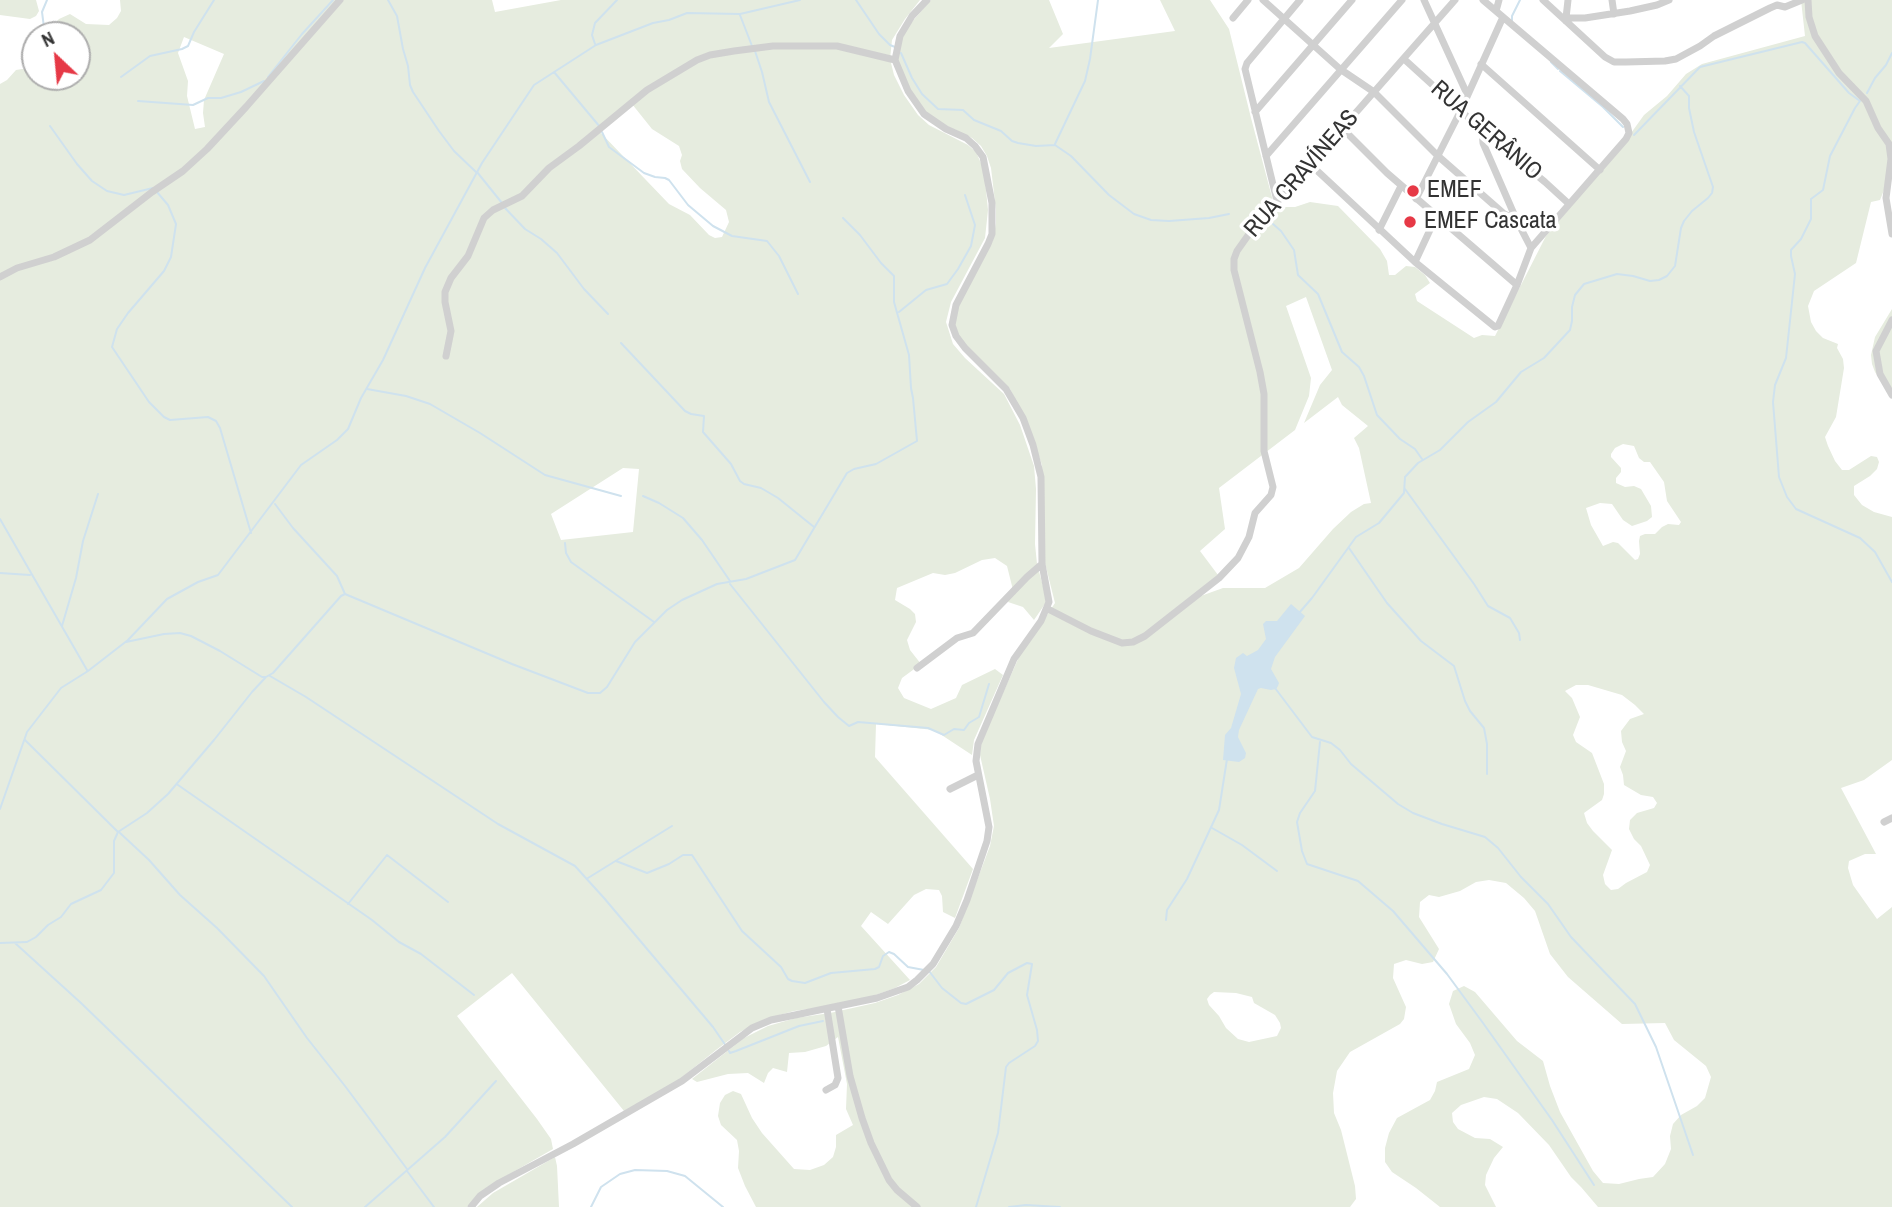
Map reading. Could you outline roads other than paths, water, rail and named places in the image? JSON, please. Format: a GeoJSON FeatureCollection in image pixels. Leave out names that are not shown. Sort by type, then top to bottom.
{"type":"FeatureCollection","features":[{"type":"Feature","properties":{"kind":"street"},"geometry":{"type":"LineString","coordinates":[[0,277],[90,240],[183,171],[246,107],[340,0]]}},
{"type":"Feature","properties":{"kind":"street"},"geometry":{"type":"LineString","coordinates":[[471,1207],[480,1196],[499,1183],[673,1087],[752,1028],[771,1020],[889,995],[908,987],[933,964],[945,946],[967,900],[987,841],[989,827],[978,775],[978,744],[1014,659],[1048,608],[1049,595],[1042,564],[1041,477],[1033,445],[1023,418],[1006,389],[965,348],[952,325],[956,304],[992,234],[992,203],[983,157],[966,138],[946,129],[924,114],[908,91],[895,60],[900,36],[926,0]]}},
{"type":"Feature","properties":{"kind":"street"},"geometry":{"type":"LineString","coordinates":[[1233,18],[1248,0]]}},
{"type":"Feature","properties":{"kind":"street"},"geometry":{"type":"LineString","coordinates":[[1263,0],[1340,69],[1374,92],[1438,156],[1503,213],[1517,221]]}},
{"type":"Feature","properties":{"kind":"street"},"geometry":{"type":"LineString","coordinates":[[1278,201],[1245,69],[1247,63],[1300,0]]}},
{"type":"Feature","properties":{"kind":"street"},"geometry":{"type":"LineString","coordinates":[[1255,112],[1352,0]]}},
{"type":"Feature","properties":{"kind":"street"},"geometry":{"type":"LineString","coordinates":[[1266,156],[1402,0]]}},
{"type":"Feature","properties":{"kind":"street"},"geometry":{"type":"LineString","coordinates":[[1424,0],[1467,94]]}},
{"type":"Feature","properties":{"kind":"street","name":"RUA CRAVÍNEAS"},"geometry":{"type":"LineString","coordinates":[[1048,608],[1091,631],[1122,643],[1133,642],[1145,636],[1219,578],[1238,558],[1249,537],[1255,513],[1273,487],[1264,451],[1264,394],[1235,276],[1234,259],[1240,245],[1455,0]]}},
{"type":"Feature","properties":{"kind":"street"},"geometry":{"type":"LineString","coordinates":[[1311,165],[1415,262],[1495,327],[1499,325],[1531,248],[1626,139],[1628,128],[1623,119],[1483,0]]}},
{"type":"Feature","properties":{"kind":"street"},"geometry":{"type":"LineString","coordinates":[[1496,11],[1499,0]]}},
{"type":"Feature","properties":{"kind":"street"},"geometry":{"type":"LineString","coordinates":[[1543,0],[1596,50],[1614,62],[1676,59],[1770,8],[1802,0]]}},
{"type":"Feature","properties":{"kind":"street"},"geometry":{"type":"LineString","coordinates":[[1566,20],[1568,0]]}},
{"type":"Feature","properties":{"kind":"street"},"geometry":{"type":"LineString","coordinates":[[1612,0],[1614,14]]}},
{"type":"Feature","properties":{"kind":"street"},"geometry":{"type":"LineString","coordinates":[[1566,20],[1614,14],[1669,0]]}},
{"type":"Feature","properties":{"kind":"street"},"geometry":{"type":"LineString","coordinates":[[1808,0],[1809,17],[1815,36],[1839,73],[1866,101],[1878,128],[1889,144],[1891,159],[1886,198],[1892,234]]}},
{"type":"Feature","properties":{"kind":"street"},"geometry":{"type":"LineString","coordinates":[[1416,200],[1503,17]]}},
{"type":"Feature","properties":{"kind":"street"},"geometry":{"type":"LineString","coordinates":[[446,356],[451,331],[445,292],[451,278],[468,256],[484,218],[522,196],[549,169],[648,90],[697,60],[722,52],[774,46],[837,46],[895,60]]}},
{"type":"Feature","properties":{"kind":"street","name":"RUA GERÂNIO"},"geometry":{"type":"LineString","coordinates":[[1404,59],[1569,204]]}},
{"type":"Feature","properties":{"kind":"street"},"geometry":{"type":"LineString","coordinates":[[1481,64],[1600,170]]}},
{"type":"Feature","properties":{"kind":"street"},"geometry":{"type":"LineString","coordinates":[[1342,128],[1416,200],[1517,285]]}},
{"type":"Feature","properties":{"kind":"street"},"geometry":{"type":"LineString","coordinates":[[1482,130],[1483,142],[1531,248]]}},
{"type":"Feature","properties":{"kind":"street"},"geometry":{"type":"LineString","coordinates":[[1379,230],[1401,186]]}},
{"type":"Feature","properties":{"kind":"street"},"geometry":{"type":"LineString","coordinates":[[1415,262],[1436,217]]}},
{"type":"Feature","properties":{"kind":"street"},"geometry":{"type":"LineString","coordinates":[[1892,320],[1876,351],[1880,374],[1892,395]]}},
{"type":"Feature","properties":{"kind":"street"},"geometry":{"type":"LineString","coordinates":[[917,668],[957,638],[973,634],[1042,564]]}},
{"type":"Feature","properties":{"kind":"street"},"geometry":{"type":"LineString","coordinates":[[950,789],[978,775]]}},
{"type":"Feature","properties":{"kind":"street"},"geometry":{"type":"LineString","coordinates":[[1884,822],[1892,818]]}},
{"type":"Feature","properties":{"kind":"street"},"geometry":{"type":"LineString","coordinates":[[838,1006],[850,1076],[871,1143],[889,1180],[917,1207]]}},
{"type":"Feature","properties":{"kind":"street"},"geometry":{"type":"LineString","coordinates":[[826,1090],[835,1085],[838,1078],[827,1009]]}},
{"type":"Feature","properties":{"kind":"water"},"geometry":{"type":"Polygon","coordinates":[[[1291,604],[1305,616],[1275,657],[1271,669],[1278,686],[1271,690],[1258,689],[1239,730],[1238,737],[1246,753],[1245,758],[1239,762],[1223,760],[1225,735],[1231,728],[1241,694],[1234,668],[1236,658],[1243,653],[1247,656],[1258,650],[1266,639],[1263,624],[1266,621],[1277,621],[1291,604]]]}},
{"type":"Feature","properties":{"kind":"waterway"},"geometry":{"type":"LineString","coordinates":[[43,21],[42,12],[47,0]]}},
{"type":"Feature","properties":{"kind":"waterway"},"geometry":{"type":"LineString","coordinates":[[121,77],[150,56],[188,46],[214,0]]}},
{"type":"Feature","properties":{"kind":"waterway"},"geometry":{"type":"LineString","coordinates":[[268,77],[333,0]]}},
{"type":"Feature","properties":{"kind":"waterway"},"geometry":{"type":"LineString","coordinates":[[388,0],[397,16],[413,92],[454,151],[476,172]]}},
{"type":"Feature","properties":{"kind":"waterway"},"geometry":{"type":"LineString","coordinates":[[595,44],[592,35],[595,23],[617,0]]}},
{"type":"Feature","properties":{"kind":"waterway"},"geometry":{"type":"LineString","coordinates":[[0,809],[27,732],[61,688],[128,640],[167,599],[198,582],[218,575],[301,465],[348,429],[425,268],[482,163],[534,85],[596,45],[653,23],[687,13],[740,14],[800,0]]}},
{"type":"Feature","properties":{"kind":"waterway"},"geometry":{"type":"LineString","coordinates":[[856,0],[879,34],[895,47]]}},
{"type":"Feature","properties":{"kind":"waterway"},"geometry":{"type":"LineString","coordinates":[[1055,144],[1085,81],[1098,0]]}},
{"type":"Feature","properties":{"kind":"waterway"},"geometry":{"type":"LineString","coordinates":[[1512,22],[1520,0]]}},
{"type":"Feature","properties":{"kind":"waterway"},"geometry":{"type":"LineString","coordinates":[[740,15],[752,46]]}},
{"type":"Feature","properties":{"kind":"waterway"},"geometry":{"type":"LineString","coordinates":[[1634,135],[1700,67],[1802,42],[1849,93],[1860,101],[1830,156],[1823,190],[1811,199],[1811,219],[1801,239],[1791,250],[1795,274],[1786,358],[1775,385],[1773,402],[1779,477],[1787,497],[1796,509],[1860,538],[1875,552],[1892,582]]}},
{"type":"Feature","properties":{"kind":"waterway"},"geometry":{"type":"LineString","coordinates":[[755,51],[769,102],[810,182]]}},
{"type":"Feature","properties":{"kind":"waterway"},"geometry":{"type":"LineString","coordinates":[[901,53],[922,94],[938,109],[963,110],[974,120],[1001,131],[1018,143],[1055,145],[1071,156],[1109,195],[1134,214],[1151,220],[1169,221],[1229,214]]}},
{"type":"Feature","properties":{"kind":"waterway"},"geometry":{"type":"LineString","coordinates":[[1867,93],[1892,53]]}},
{"type":"Feature","properties":{"kind":"waterway"},"geometry":{"type":"LineString","coordinates":[[1551,62],[1558,69]]}},
{"type":"Feature","properties":{"kind":"waterway"},"geometry":{"type":"LineString","coordinates":[[1560,71],[1623,127]]}},
{"type":"Feature","properties":{"kind":"waterway"},"geometry":{"type":"LineString","coordinates":[[554,72],[600,127]]}},
{"type":"Feature","properties":{"kind":"waterway"},"geometry":{"type":"LineString","coordinates":[[138,101],[193,105],[208,98],[221,98],[241,92],[264,81]]}},
{"type":"Feature","properties":{"kind":"waterway"},"geometry":{"type":"LineString","coordinates":[[1299,613],[1356,537],[1379,523],[1404,493],[1405,477],[1418,463],[1440,450],[1468,422],[1496,402],[1521,372],[1544,358],[1570,330],[1575,295],[1584,284],[1617,274],[1650,281],[1659,280],[1667,276],[1675,266],[1684,221],[1708,198],[1713,187],[1694,132],[1689,96],[1680,86]]}},
{"type":"Feature","properties":{"kind":"waterway"},"geometry":{"type":"LineString","coordinates":[[50,126],[77,164],[92,181],[107,191],[124,195],[153,188]]}},
{"type":"Feature","properties":{"kind":"waterway"},"geometry":{"type":"LineString","coordinates":[[602,132],[609,147],[644,173],[669,180],[688,205],[713,226],[732,236],[767,241],[779,256],[798,294]]}},
{"type":"Feature","properties":{"kind":"waterway"},"geometry":{"type":"LineString","coordinates":[[477,172],[502,203]]}},
{"type":"Feature","properties":{"kind":"waterway"},"geometry":{"type":"LineString","coordinates":[[157,192],[168,205],[176,224],[171,257],[164,271],[117,329],[112,347],[149,402],[164,417],[170,420],[208,417],[216,421],[251,533]]}},
{"type":"Feature","properties":{"kind":"waterway"},"geometry":{"type":"LineString","coordinates":[[899,312],[926,290],[947,284],[971,246],[975,225],[965,195]]}},
{"type":"Feature","properties":{"kind":"waterway"},"geometry":{"type":"LineString","coordinates":[[505,208],[525,229],[557,253],[584,289],[608,314]]}},
{"type":"Feature","properties":{"kind":"waterway"},"geometry":{"type":"LineString","coordinates":[[275,504],[337,576],[345,594],[512,664],[588,693],[600,693],[607,687],[635,642],[667,610],[717,584],[746,579],[795,560],[847,473],[876,464],[917,441],[909,355],[894,302],[894,276],[843,218]]}},
{"type":"Feature","properties":{"kind":"waterway"},"geometry":{"type":"LineString","coordinates":[[1273,224],[1294,250],[1298,275],[1318,294],[1342,352],[1359,367],[1364,376],[1377,415],[1400,439],[1415,449],[1422,459]]}},
{"type":"Feature","properties":{"kind":"waterway"},"geometry":{"type":"LineString","coordinates":[[621,343],[685,411],[704,416],[703,432],[731,464],[740,481],[761,488],[778,498],[814,527]]}},
{"type":"Feature","properties":{"kind":"waterway"},"geometry":{"type":"LineString","coordinates":[[367,389],[406,396],[430,404],[545,475],[621,496]]}},
{"type":"Feature","properties":{"kind":"waterway"},"geometry":{"type":"LineString","coordinates":[[1405,489],[1488,606],[1510,618],[1520,640]]}},
{"type":"Feature","properties":{"kind":"waterway"},"geometry":{"type":"LineString","coordinates":[[62,626],[83,541],[98,494]]}},
{"type":"Feature","properties":{"kind":"waterway"},"geometry":{"type":"LineString","coordinates":[[643,496],[683,518],[730,581]]}},
{"type":"Feature","properties":{"kind":"waterway"},"geometry":{"type":"LineString","coordinates":[[0,519],[87,670]]}},
{"type":"Feature","properties":{"kind":"waterway"},"geometry":{"type":"LineString","coordinates":[[565,543],[571,562],[654,622]]}},
{"type":"Feature","properties":{"kind":"waterway"},"geometry":{"type":"LineString","coordinates":[[1349,548],[1387,603],[1421,641],[1454,666],[1465,701],[1484,728],[1487,774]]}},
{"type":"Feature","properties":{"kind":"waterway"},"geometry":{"type":"LineString","coordinates":[[0,573],[30,575]]}},
{"type":"Feature","properties":{"kind":"waterway"},"geometry":{"type":"LineString","coordinates":[[730,584],[824,702],[849,726],[858,722],[928,728],[944,735],[954,729],[964,730],[979,717],[989,684]]}},
{"type":"Feature","properties":{"kind":"waterway"},"geometry":{"type":"LineString","coordinates":[[0,943],[27,942],[61,917],[71,904],[101,890],[114,873],[114,841],[118,832],[147,813],[168,794],[252,692],[273,673],[345,594]]}},
{"type":"Feature","properties":{"kind":"waterway"},"geometry":{"type":"LineString","coordinates":[[126,642],[180,633],[191,636],[266,677]]}},
{"type":"Feature","properties":{"kind":"waterway"},"geometry":{"type":"LineString","coordinates":[[270,676],[498,824],[575,866],[713,1027],[726,1046]]}},
{"type":"Feature","properties":{"kind":"waterway"},"geometry":{"type":"LineString","coordinates":[[1275,688],[1312,737],[1331,743],[1340,750],[1351,764],[1398,804],[1413,813],[1485,837],[1498,848],[1521,877],[1548,904],[1571,937],[1635,1004],[1656,1047],[1693,1155]]}},
{"type":"Feature","properties":{"kind":"waterway"},"geometry":{"type":"LineString","coordinates":[[25,740],[118,832]]}},
{"type":"Feature","properties":{"kind":"waterway"},"geometry":{"type":"LineString","coordinates":[[1320,742],[1315,791],[1297,822],[1307,864],[1358,881],[1393,911],[1447,974],[1483,1023],[1594,1185]]}},
{"type":"Feature","properties":{"kind":"waterway"},"geometry":{"type":"LineString","coordinates":[[1166,920],[1167,910],[1187,879],[1219,810],[1227,759]]}},
{"type":"Feature","properties":{"kind":"waterway"},"geometry":{"type":"LineString","coordinates":[[178,785],[372,920],[399,942],[421,954],[474,995]]}},
{"type":"Feature","properties":{"kind":"waterway"},"geometry":{"type":"LineString","coordinates":[[588,878],[672,826]]}},
{"type":"Feature","properties":{"kind":"waterway"},"geometry":{"type":"LineString","coordinates":[[1212,828],[1242,845],[1277,871]]}},
{"type":"Feature","properties":{"kind":"waterway"},"geometry":{"type":"LineString","coordinates":[[120,833],[264,976],[307,1038],[407,1169]]}},
{"type":"Feature","properties":{"kind":"waterway"},"geometry":{"type":"LineString","coordinates":[[348,904],[387,855],[448,902]]}},
{"type":"Feature","properties":{"kind":"waterway"},"geometry":{"type":"LineString","coordinates":[[616,861],[647,873],[683,855],[692,855],[742,931],[781,967],[792,981],[805,983],[831,973],[875,969],[889,952],[908,967],[924,970]]}},
{"type":"Feature","properties":{"kind":"waterway"},"geometry":{"type":"LineString","coordinates":[[15,943],[81,1003],[292,1207]]}},
{"type":"Feature","properties":{"kind":"waterway"},"geometry":{"type":"LineString","coordinates":[[929,971],[942,988],[966,1004],[994,990],[1008,973],[1027,963],[1032,964],[1027,995],[1038,1041],[1006,1067],[998,1133],[976,1207]]}},
{"type":"Feature","properties":{"kind":"waterway"},"geometry":{"type":"LineString","coordinates":[[729,1051],[736,1051],[799,1026],[823,1021]]}},
{"type":"Feature","properties":{"kind":"waterway"},"geometry":{"type":"LineString","coordinates":[[365,1207],[445,1137],[496,1081]]}},
{"type":"Feature","properties":{"kind":"waterway"},"geometry":{"type":"LineString","coordinates":[[591,1207],[601,1187],[620,1174],[635,1170],[667,1171],[685,1176],[723,1207]]}},
{"type":"Feature","properties":{"kind":"waterway"},"geometry":{"type":"LineString","coordinates":[[407,1171],[434,1207]]}},
{"type":"Feature","properties":{"kind":"waterway"},"geometry":{"type":"LineString","coordinates":[[1009,1207],[1060,1207]]}},
{"type":"Feature","properties":{"kind":"place","name":"EMEF"},"geometry":{"type":"Point","coordinates":[1413,191]}},
{"type":"Feature","properties":{"kind":"place","name":"EMEF Cascata"},"geometry":{"type":"Point","coordinates":[1410,222]}}]}
